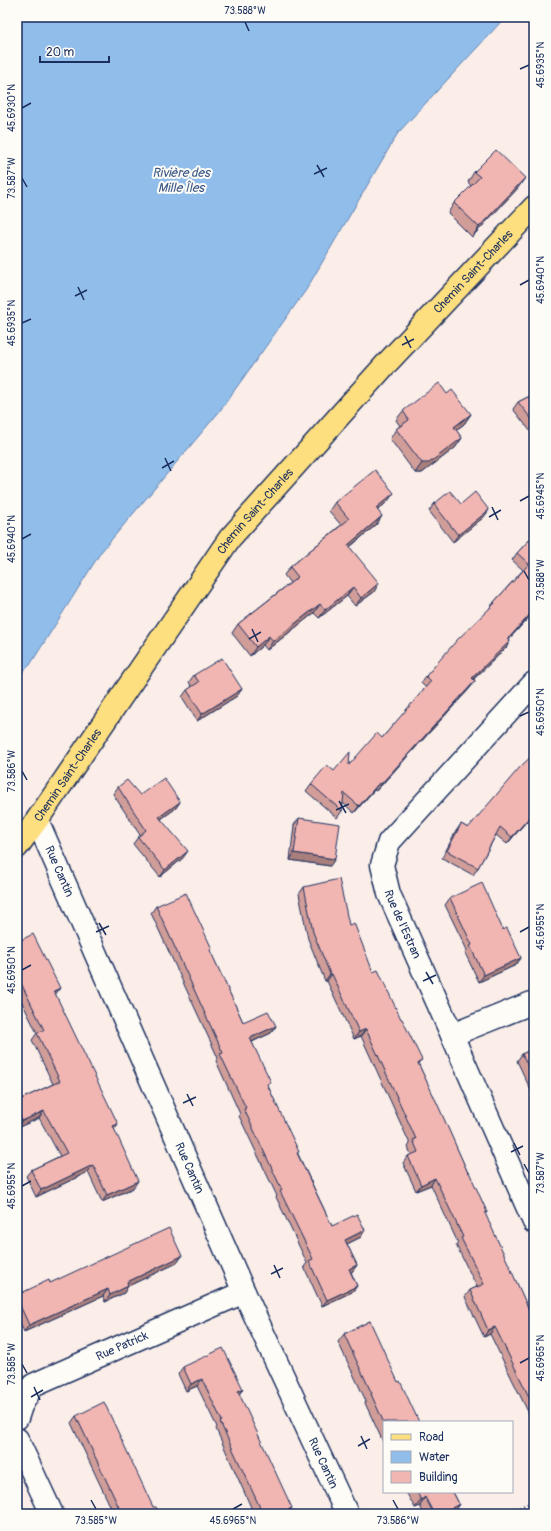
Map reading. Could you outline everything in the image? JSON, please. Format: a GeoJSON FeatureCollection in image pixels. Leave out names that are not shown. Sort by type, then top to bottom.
{"type":"FeatureCollection","features":[{"type":"Feature","properties":{"kind":"main road","name":"Chemin Saint-Charles"},"geometry":{"type":"LineString","coordinates":[[17,847],[230,538],[386,364],[534,207]]}},
{"type":"Feature","properties":{"kind":"street","name":"Rue de l'Estran"},"geometry":{"type":"LineString","coordinates":[[534,684],[389,842],[382,865],[389,894],[534,1222]]}},
{"type":"Feature","properties":{"kind":"street","name":"Rue Cantin"},"geometry":{"type":"LineString","coordinates":[[37,820],[244,1292],[347,1514]]}},
{"type":"Feature","properties":{"kind":"street"},"geometry":{"type":"LineString","coordinates":[[452,1035],[534,1002]]}},
{"type":"Feature","properties":{"kind":"street","name":"Rue Patrick"},"geometry":{"type":"LineString","coordinates":[[17,1418],[20,1406],[33,1385],[244,1292]]}},
{"type":"Feature","properties":{"kind":"street"},"geometry":{"type":"LineString","coordinates":[[17,1439],[52,1514]]}},
{"type":"Feature","properties":{"kind":"path"},"geometry":{"type":"LineString","coordinates":[[505,1514],[534,1501]]}},
{"type":"Feature","properties":{"kind":"water","name":"Rivière des Mille Îles"},"geometry":{"type":"Polygon","coordinates":[[[17,17],[508,17],[500,23],[398,133],[306,290],[219,412],[101,552],[30,665],[17,677],[17,17]]]}},
{"type":"Feature","properties":{"kind":"building"},"geometry":{"type":"Polygon","coordinates":[[[496,150],[525,178],[479,227],[454,203],[480,177],[474,172],[496,150]]]}},
{"type":"Feature","properties":{"kind":"building"},"geometry":{"type":"Polygon","coordinates":[[[439,383],[447,394],[452,390],[471,414],[454,427],[462,438],[429,463],[422,463],[396,429],[409,420],[403,411],[439,383]]]}},
{"type":"Feature","properties":{"kind":"building"},"geometry":{"type":"Polygon","coordinates":[[[534,394],[534,422],[518,402],[534,394]]]}},
{"type":"Feature","properties":{"kind":"building"},"geometry":{"type":"Polygon","coordinates":[[[375,470],[394,493],[376,508],[382,516],[348,545],[379,583],[361,598],[353,587],[325,610],[320,604],[273,641],[269,636],[256,647],[238,624],[298,577],[290,567],[349,519],[335,502],[375,470]]]}},
{"type":"Feature","properties":{"kind":"building"},"geometry":{"type":"Polygon","coordinates":[[[450,491],[461,504],[475,492],[489,510],[458,535],[434,504],[450,491]]]}},
{"type":"Feature","properties":{"kind":"building"},"geometry":{"type":"Polygon","coordinates":[[[534,535],[534,610],[508,639],[510,641],[472,678],[475,681],[359,806],[344,793],[342,811],[311,784],[327,765],[334,771],[350,752],[349,765],[377,733],[382,738],[431,681],[426,676],[457,640],[495,603],[494,602],[529,564],[517,553],[534,535]]]}},
{"type":"Feature","properties":{"kind":"building"},"geometry":{"type":"Polygon","coordinates":[[[222,658],[242,689],[202,714],[187,690],[199,682],[194,675],[222,658]]]}},
{"type":"Feature","properties":{"kind":"building"},"geometry":{"type":"Polygon","coordinates":[[[534,754],[534,812],[512,837],[500,827],[478,868],[447,851],[461,824],[468,828],[521,766],[534,754]]]}},
{"type":"Feature","properties":{"kind":"building"},"geometry":{"type":"Polygon","coordinates":[[[164,778],[180,802],[159,817],[188,851],[165,870],[138,837],[146,830],[118,787],[127,780],[140,795],[164,778]]]}},
{"type":"Feature","properties":{"kind":"building"},"geometry":{"type":"Polygon","coordinates":[[[299,818],[340,824],[335,859],[294,853],[299,818]]]}},
{"type":"Feature","properties":{"kind":"building"},"geometry":{"type":"Polygon","coordinates":[[[339,879],[349,925],[354,923],[373,972],[378,970],[422,1060],[418,1063],[487,1212],[485,1213],[534,1321],[534,1407],[495,1327],[488,1330],[470,1290],[484,1284],[461,1238],[463,1237],[435,1178],[421,1185],[408,1156],[418,1152],[413,1140],[416,1139],[366,1029],[359,1032],[332,974],[330,974],[313,932],[304,887],[339,879]]]}},
{"type":"Feature","properties":{"kind":"building"},"geometry":{"type":"Polygon","coordinates":[[[482,883],[503,930],[507,928],[521,958],[484,975],[450,898],[482,883]]]}},
{"type":"Feature","properties":{"kind":"building"},"geometry":{"type":"Polygon","coordinates":[[[186,893],[243,1022],[268,1011],[276,1026],[250,1038],[271,1082],[267,1084],[299,1152],[297,1153],[332,1226],[357,1214],[365,1230],[345,1240],[357,1265],[349,1269],[357,1286],[327,1300],[309,1261],[313,1259],[280,1191],[282,1190],[244,1109],[246,1108],[220,1054],[223,1053],[156,906],[186,893]]]}},
{"type":"Feature","properties":{"kind":"building"},"geometry":{"type":"Polygon","coordinates":[[[33,934],[60,988],[54,991],[118,1124],[113,1126],[138,1181],[107,1195],[93,1165],[41,1190],[31,1170],[67,1153],[44,1111],[22,1121],[17,1110],[17,1101],[60,1081],[37,1033],[44,1030],[17,975],[17,942],[33,934]]]}},
{"type":"Feature","properties":{"kind":"building"},"geometry":{"type":"Polygon","coordinates":[[[534,1048],[534,1079],[522,1054],[534,1048]]]}},
{"type":"Feature","properties":{"kind":"building"},"geometry":{"type":"Polygon","coordinates":[[[169,1228],[182,1256],[127,1282],[128,1286],[110,1295],[108,1289],[29,1325],[17,1299],[17,1295],[49,1280],[50,1283],[169,1228]]]}},
{"type":"Feature","properties":{"kind":"building"},"geometry":{"type":"Polygon","coordinates":[[[370,1321],[398,1382],[400,1381],[419,1421],[383,1421],[344,1334],[370,1321]]]}},
{"type":"Feature","properties":{"kind":"building"},"geometry":{"type":"Polygon","coordinates":[[[223,1348],[243,1389],[238,1391],[292,1508],[279,1514],[263,1514],[220,1422],[222,1421],[202,1379],[191,1384],[183,1367],[223,1348]]]}},
{"type":"Feature","properties":{"kind":"building"},"geometry":{"type":"Polygon","coordinates":[[[104,1402],[153,1507],[156,1507],[159,1514],[122,1514],[76,1416],[104,1402]]]}},
{"type":"Feature","properties":{"kind":"building"},"geometry":{"type":"Polygon","coordinates":[[[418,1493],[454,1493],[459,1504],[441,1514],[434,1514],[425,1497],[421,1500],[418,1493]]]}}]}
